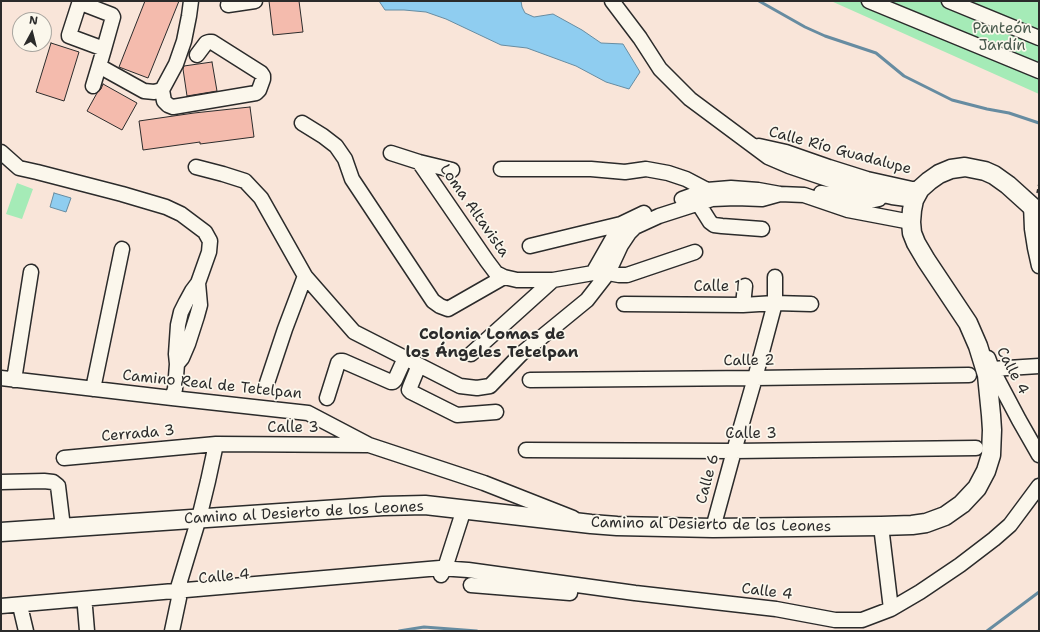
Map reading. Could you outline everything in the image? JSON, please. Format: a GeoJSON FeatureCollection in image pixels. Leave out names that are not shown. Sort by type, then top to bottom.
{"type":"FeatureCollection","features":[{"type":"Feature","properties":{"kind":"main road"},"geometry":{"type":"LineString","coordinates":[[917,194],[929,180],[939,174],[950,169],[964,167],[985,171],[994,175],[1036,204]]}},
{"type":"Feature","properties":{"kind":"main road","name":"Camino al Desierto de los Leones"},"geometry":{"type":"LineString","coordinates":[[1,532],[383,506],[425,505],[591,524],[713,528],[912,525],[926,523],[945,516],[962,504],[977,488],[986,471],[991,455],[992,430],[987,375],[978,346],[968,324],[926,260],[912,233],[912,210],[917,194]]}},
{"type":"Feature","properties":{"kind":"street"},"geometry":{"type":"LineString","coordinates":[[191,1],[184,41],[176,64],[162,90],[164,101],[173,107],[256,93],[259,90],[263,79],[261,73],[212,42],[206,43],[197,55]]}},
{"type":"Feature","properties":{"kind":"street"},"geometry":{"type":"LineString","coordinates":[[228,5],[255,1]]}},
{"type":"Feature","properties":{"kind":"street","name":"Calle Río Guadalupe"},"geometry":{"type":"LineString","coordinates":[[612,1],[640,38],[660,69],[690,99],[768,157],[789,166],[857,189],[892,196],[917,194]]}},
{"type":"Feature","properties":{"kind":"street"},"geometry":{"type":"LineString","coordinates":[[869,1],[1039,71]]}},
{"type":"Feature","properties":{"kind":"street"},"geometry":{"type":"LineString","coordinates":[[949,1],[1039,38]]}},
{"type":"Feature","properties":{"kind":"street"},"geometry":{"type":"LineString","coordinates":[[93,86],[104,49]]}},
{"type":"Feature","properties":{"kind":"street"},"geometry":{"type":"LineString","coordinates":[[99,66],[144,91],[154,92],[162,90]]}},
{"type":"Feature","properties":{"kind":"street"},"geometry":{"type":"LineString","coordinates":[[302,123],[324,136],[336,146],[345,159],[352,180],[433,301],[448,309],[504,277]]}},
{"type":"Feature","properties":{"kind":"street","name":"Calle Río Guadalupe"},"geometry":{"type":"LineString","coordinates":[[750,144],[786,152],[867,179],[896,186],[917,194]]}},
{"type":"Feature","properties":{"kind":"street"},"geometry":{"type":"LineString","coordinates":[[1,152],[19,168],[122,194],[166,207],[181,214],[205,232],[210,240],[209,252],[198,283],[186,302],[181,312],[179,321],[176,338],[177,364],[175,389],[172,398]]}},
{"type":"Feature","properties":{"kind":"street"},"geometry":{"type":"LineString","coordinates":[[391,153],[452,170],[434,184]]}},
{"type":"Feature","properties":{"kind":"street","name":"Loma Altavista"},"geometry":{"type":"LineString","coordinates":[[419,162],[487,261],[496,273],[504,277],[517,280],[552,280],[593,273],[627,275],[695,252]]}},
{"type":"Feature","properties":{"kind":"street"},"geometry":{"type":"LineString","coordinates":[[196,167],[245,181],[261,198],[305,276],[354,332],[460,386],[477,388],[490,386],[521,354],[587,300],[593,290],[608,273],[629,232],[635,227],[659,216],[698,203],[710,195]]}},
{"type":"Feature","properties":{"kind":"street"},"geometry":{"type":"LineString","coordinates":[[501,169],[591,169],[625,172],[646,169],[668,172],[686,179],[710,195]]}},
{"type":"Feature","properties":{"kind":"street"},"geometry":{"type":"LineString","coordinates":[[804,195],[814,192],[870,201],[892,196]]}},
{"type":"Feature","properties":{"kind":"street"},"geometry":{"type":"LineString","coordinates":[[530,246],[622,224],[655,208],[710,195],[751,200],[762,199],[780,194],[804,195],[848,210],[911,222]]}},
{"type":"Feature","properties":{"kind":"street"},"geometry":{"type":"LineString","coordinates":[[698,203],[710,222],[714,225],[762,229]]}},
{"type":"Feature","properties":{"kind":"street"},"geometry":{"type":"LineString","coordinates":[[1036,204],[1032,229],[1039,266]]}},
{"type":"Feature","properties":{"kind":"street"},"geometry":{"type":"LineString","coordinates":[[593,290],[593,273],[622,224]]}},
{"type":"Feature","properties":{"kind":"street"},"geometry":{"type":"LineString","coordinates":[[93,389],[122,249]]}},
{"type":"Feature","properties":{"kind":"street"},"geometry":{"type":"LineString","coordinates":[[8,379],[31,272]]}},
{"type":"Feature","properties":{"kind":"street"},"geometry":{"type":"LineString","coordinates":[[267,383],[305,276]]}},
{"type":"Feature","properties":{"kind":"street","name":"Calle 6"},"geometry":{"type":"LineString","coordinates":[[713,528],[775,303],[775,277]]}},
{"type":"Feature","properties":{"kind":"street"},"geometry":{"type":"LineString","coordinates":[[471,354],[552,280]]}},
{"type":"Feature","properties":{"kind":"street"},"geometry":{"type":"LineString","coordinates":[[177,364],[182,358],[200,305],[198,283]]}},
{"type":"Feature","properties":{"kind":"street"},"geometry":{"type":"LineString","coordinates":[[743,305],[745,286]]}},
{"type":"Feature","properties":{"kind":"street","name":"Calle 1"},"geometry":{"type":"LineString","coordinates":[[624,304],[811,304]]}},
{"type":"Feature","properties":{"kind":"street"},"geometry":{"type":"LineString","coordinates":[[179,321],[194,325]]}},
{"type":"Feature","properties":{"kind":"street","name":"Calle 4"},"geometry":{"type":"LineString","coordinates":[[978,346],[988,357],[992,369],[1039,455]]}},
{"type":"Feature","properties":{"kind":"street"},"geometry":{"type":"LineString","coordinates":[[327,398],[338,363],[340,361],[393,382],[405,358]]}},
{"type":"Feature","properties":{"kind":"street"},"geometry":{"type":"LineString","coordinates":[[419,365],[409,390],[411,392],[457,414],[496,412]]}},
{"type":"Feature","properties":{"kind":"street"},"geometry":{"type":"LineString","coordinates":[[992,369],[1039,366]]}},
{"type":"Feature","properties":{"kind":"street","name":"Calle 2"},"geometry":{"type":"LineString","coordinates":[[530,380],[969,375]]}},
{"type":"Feature","properties":{"kind":"street","name":"Camino Real de Tetelpan"},"geometry":{"type":"LineString","coordinates":[[8,379],[308,413],[370,445],[484,483],[591,524]]}},
{"type":"Feature","properties":{"kind":"street"},"geometry":{"type":"LineString","coordinates":[[172,631],[178,594],[199,518],[216,444]]}},
{"type":"Feature","properties":{"kind":"street","name":"Calle 3"},"geometry":{"type":"LineString","coordinates":[[216,444],[370,445]]}},
{"type":"Feature","properties":{"kind":"street","name":"Cerrada 3"},"geometry":{"type":"LineString","coordinates":[[64,458],[216,444]]}},
{"type":"Feature","properties":{"kind":"street","name":"Calle 3"},"geometry":{"type":"LineString","coordinates":[[526,450],[734,451],[976,448]]}},
{"type":"Feature","properties":{"kind":"street"},"geometry":{"type":"LineString","coordinates":[[1,482],[53,482],[58,486],[63,527]]}},
{"type":"Feature","properties":{"kind":"street","name":"Calle 4"},"geometry":{"type":"LineString","coordinates":[[1,606],[178,594],[445,568],[776,610],[836,620],[862,620],[891,609],[920,592],[960,565],[1010,525],[1039,486]]}},
{"type":"Feature","properties":{"kind":"street"},"geometry":{"type":"LineString","coordinates":[[445,568],[464,509]]}},
{"type":"Feature","properties":{"kind":"street"},"geometry":{"type":"LineString","coordinates":[[881,526],[891,609]]}},
{"type":"Feature","properties":{"kind":"street"},"geometry":{"type":"LineString","coordinates":[[471,585],[624,597],[628,597],[635,593]]}},
{"type":"Feature","properties":{"kind":"street","name":"Calle 4"},"geometry":{"type":"LineString","coordinates":[[1,611],[85,607],[178,594]]}},
{"type":"Feature","properties":{"kind":"street"},"geometry":{"type":"LineString","coordinates":[[85,607],[87,631]]}},
{"type":"Feature","properties":{"kind":"street"},"geometry":{"type":"LineString","coordinates":[[22,610],[26,631]]}},
{"type":"Feature","properties":{"kind":"path"},"geometry":{"type":"LineString","coordinates":[[1036,204],[1039,183]]}},
{"type":"Feature","properties":{"kind":"green space","name":"Panteón Jardín"},"geometry":{"type":"Polygon","coordinates":[[[831,1],[1039,1],[1039,94],[831,1]]]}},
{"type":"Feature","properties":{"kind":"green space"},"geometry":{"type":"Polygon","coordinates":[[[17,183],[33,189],[22,219],[6,214],[17,183]]]}},
{"type":"Feature","properties":{"kind":"water"},"geometry":{"type":"Polygon","coordinates":[[[379,1],[521,1],[525,13],[534,17],[553,14],[582,30],[601,43],[623,44],[640,72],[629,89],[606,82],[576,66],[527,48],[501,45],[446,19],[426,12],[385,10],[379,1]]]}},
{"type":"Feature","properties":{"kind":"water"},"geometry":{"type":"Polygon","coordinates":[[[54,193],[71,198],[66,212],[50,207],[54,193]]]}},
{"type":"Feature","properties":{"kind":"building"},"geometry":{"type":"Polygon","coordinates":[[[145,1],[179,1],[148,78],[119,67],[145,1]]]}},
{"type":"Feature","properties":{"kind":"building"},"geometry":{"type":"Polygon","coordinates":[[[269,1],[299,1],[303,32],[273,35],[269,1]]]}},
{"type":"Feature","properties":{"kind":"building"},"geometry":{"type":"Polygon","coordinates":[[[52,43],[79,52],[64,101],[36,92],[48,52],[52,52],[52,43]]]}},
{"type":"Feature","properties":{"kind":"building"},"geometry":{"type":"Polygon","coordinates":[[[212,62],[217,91],[187,96],[183,69],[184,66],[212,62]]]}},
{"type":"Feature","properties":{"kind":"building"},"geometry":{"type":"Polygon","coordinates":[[[103,84],[137,103],[122,130],[87,111],[103,84]]]}},
{"type":"Feature","properties":{"kind":"building"},"geometry":{"type":"Polygon","coordinates":[[[250,107],[254,137],[200,144],[200,142],[143,150],[139,121],[250,107]]]}},
{"type":"Feature","properties":{"kind":"waterway"},"geometry":{"type":"LineString","coordinates":[[759,1],[805,27],[825,36],[876,53],[904,76],[952,100],[1009,113],[1039,123]]}},
{"type":"Feature","properties":{"kind":"waterway"},"geometry":{"type":"LineString","coordinates":[[987,631],[1039,592]]}},
{"type":"Feature","properties":{"kind":"waterway"},"geometry":{"type":"LineString","coordinates":[[399,631],[424,627],[477,631]]}},
{"type":"Feature","properties":{"kind":"district","name":"Colonia Lomas de los Ángeles Tetelpan"},"geometry":{"type":"Point","coordinates":[492,344]}}]}
